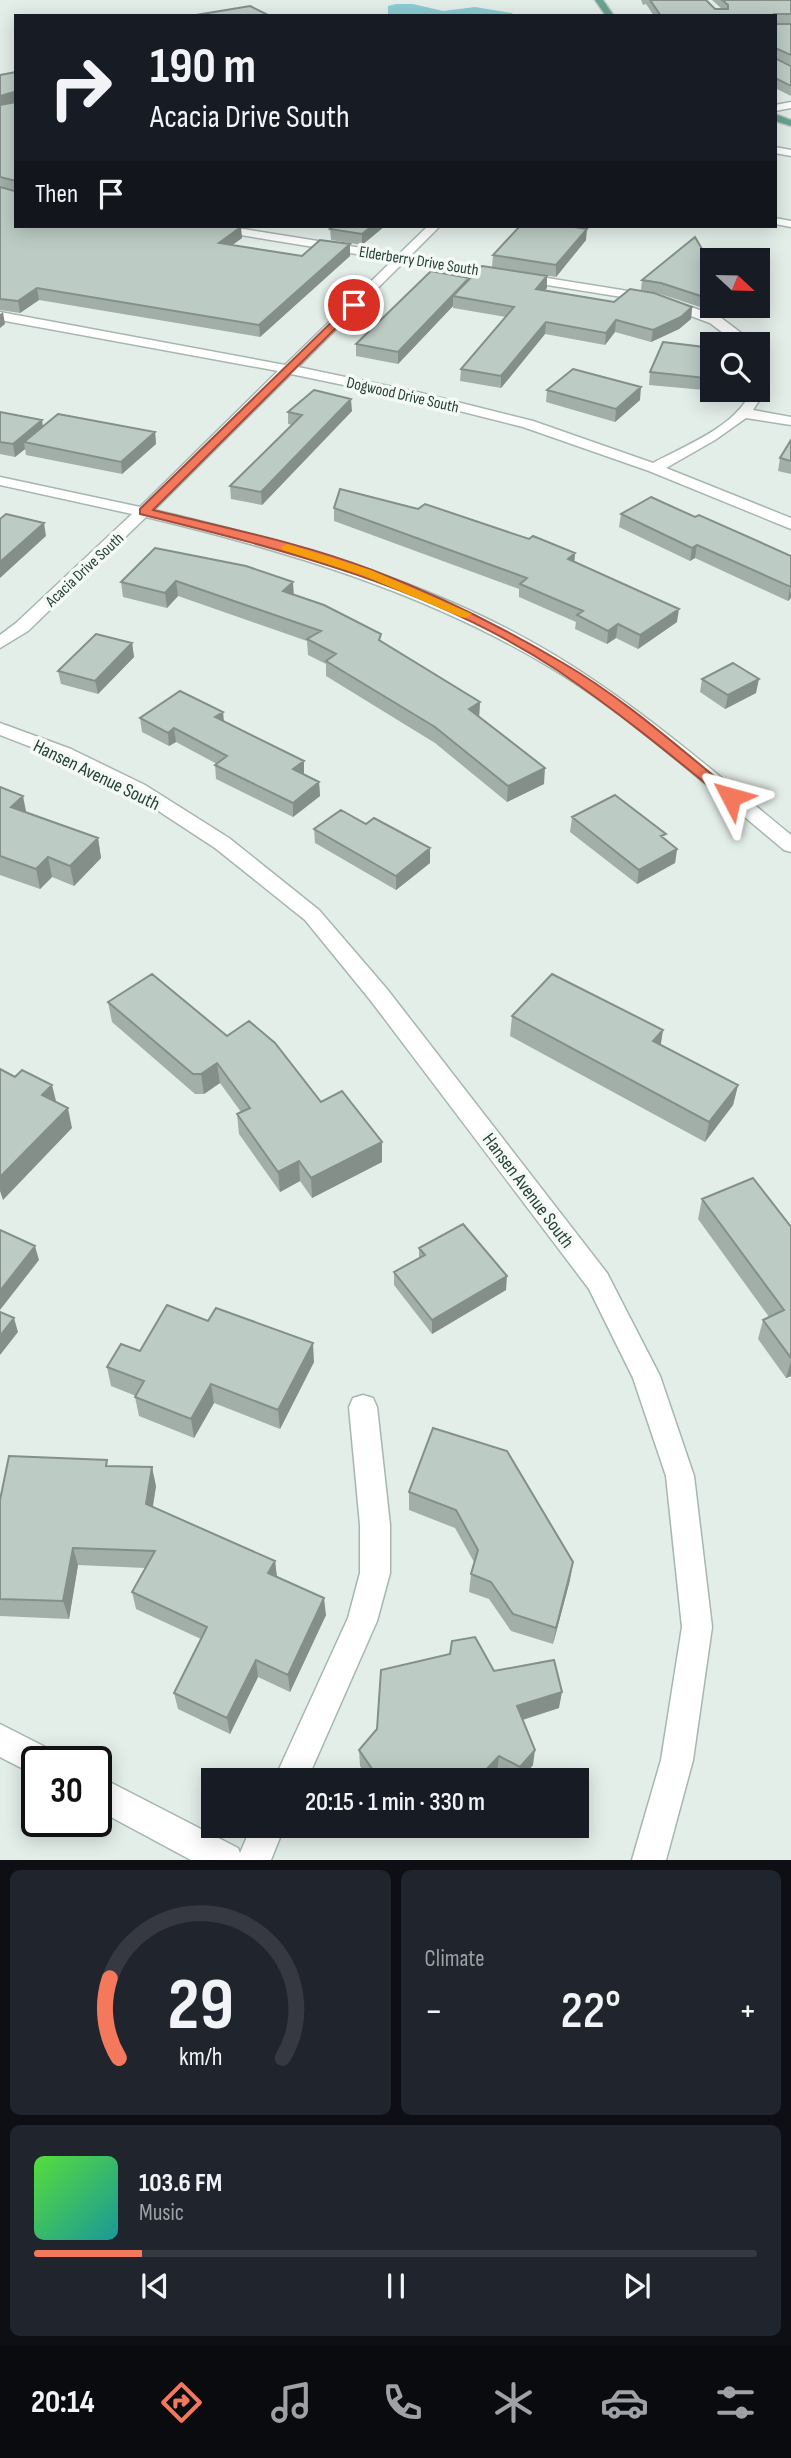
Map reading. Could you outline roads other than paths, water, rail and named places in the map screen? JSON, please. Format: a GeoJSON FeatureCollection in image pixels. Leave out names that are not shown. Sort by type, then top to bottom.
{"type":"FeatureCollection","features":[{"type":"Feature","properties":{"kind":"street","name":"Elderberry Drive South"},"geometry":{"type":"LineString","coordinates":[[216,228],[656,299],[715,320],[731,332]]}},
{"type":"Feature","properties":{"kind":"street","name":"Acacia Drive South"},"geometry":{"type":"LineString","coordinates":[[0,643],[22,627],[145,511],[432,228]]}},
{"type":"Feature","properties":{"kind":"street","name":"Dogwood Drive South"},"geometry":{"type":"LineString","coordinates":[[0,316],[289,369],[421,397],[528,424],[654,468],[791,524]]}},
{"type":"Feature","properties":{"kind":"street"},"geometry":{"type":"LineString","coordinates":[[654,468],[732,423],[755,402]]}},
{"type":"Feature","properties":{"kind":"street"},"geometry":{"type":"LineString","coordinates":[[744,413],[791,421]]}},
{"type":"Feature","properties":{"kind":"street"},"geometry":{"type":"LineString","coordinates":[[0,481],[145,511],[281,546],[367,572],[469,616],[571,674],[641,724],[791,845]]}},
{"type":"Feature","properties":{"kind":"street","name":"Hansen Avenue South"},"geometry":{"type":"LineString","coordinates":[[0,729],[64,753],[138,789],[222,843],[312,915],[379,995],[598,1281],[646,1376],[680,1476],[697,1626],[677,1760],[649,1860]]}},
{"type":"Feature","properties":{"kind":"street"},"geometry":{"type":"LineString","coordinates":[[295,1768],[362,1621],[375,1573],[375,1525],[363,1407]]}},
{"type":"Feature","properties":{"kind":"street"},"geometry":{"type":"LineString","coordinates":[[0,1740],[21,1751]]}},
{"type":"Feature","properties":{"kind":"street"},"geometry":{"type":"LineString","coordinates":[[112,1799],[226,1860]]}},
{"type":"Feature","properties":{"kind":"street"},"geometry":{"type":"LineString","coordinates":[[254,1860],[263,1838]]}},
{"type":"Feature","properties":{"kind":"water"},"geometry":{"type":"Polygon","coordinates":[[[413,4],[443,11],[475,7],[513,14],[388,14],[388,6],[413,4]]]}}]}
